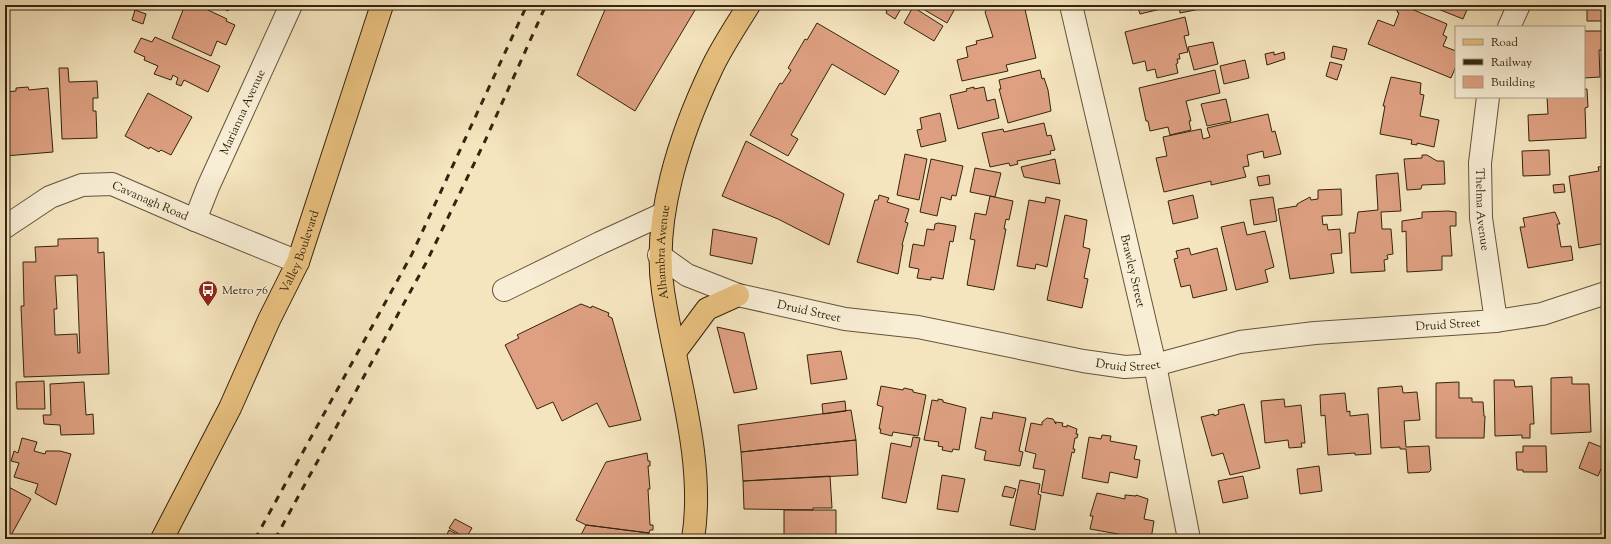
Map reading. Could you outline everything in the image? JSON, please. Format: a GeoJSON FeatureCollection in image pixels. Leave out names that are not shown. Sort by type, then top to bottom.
{"type":"FeatureCollection","features":[{"type":"Feature","properties":{"kind":"main road","name":"Valley Boulevard"},"geometry":{"type":"LineString","coordinates":[[162,539],[230,408],[269,320],[298,262],[382,5]]}},
{"type":"Feature","properties":{"kind":"main road","name":"Alhambra Avenue"},"geometry":{"type":"LineString","coordinates":[[693,539],[696,466],[663,291],[660,255],[663,214],[686,130],[711,69],[749,5]]}},
{"type":"Feature","properties":{"kind":"main road"},"geometry":{"type":"LineString","coordinates":[[675,352],[707,309],[738,295]]}},
{"type":"Feature","properties":{"kind":"street","name":"Marianna Avenue"},"geometry":{"type":"LineString","coordinates":[[195,220],[208,187],[291,5]]}},
{"type":"Feature","properties":{"kind":"street","name":"Brawley Street"},"geometry":{"type":"LineString","coordinates":[[1071,5],[1155,365],[1189,539]]}},
{"type":"Feature","properties":{"kind":"street"},"geometry":{"type":"LineString","coordinates":[[1509,26],[1519,5]]}},
{"type":"Feature","properties":{"kind":"street","name":"Thelma Avenue"},"geometry":{"type":"LineString","coordinates":[[1488,98],[1480,163],[1481,218],[1496,321]]}},
{"type":"Feature","properties":{"kind":"street","name":"Cavanagh Road"},"geometry":{"type":"LineString","coordinates":[[5,227],[50,197],[82,185],[112,184],[298,262]]}},
{"type":"Feature","properties":{"kind":"street"},"geometry":{"type":"LineString","coordinates":[[504,290],[663,214]]}},
{"type":"Feature","properties":{"kind":"street","name":"Druid Street"},"geometry":{"type":"LineString","coordinates":[[660,255],[687,275],[738,295],[845,319],[918,327],[1083,361],[1125,367],[1155,365],[1240,342],[1315,333],[1496,321],[1542,314],[1606,293]]}},
{"type":"Feature","properties":{"kind":"building"},"geometry":{"type":"Polygon","coordinates":[[[185,5],[204,5],[209,8],[208,10],[227,19],[226,21],[235,25],[226,45],[217,41],[211,56],[172,38],[185,5]]]}},
{"type":"Feature","properties":{"kind":"building"},"geometry":{"type":"Polygon","coordinates":[[[215,5],[231,5],[228,11],[219,6],[218,9],[214,7],[215,5]]]}},
{"type":"Feature","properties":{"kind":"building"},"geometry":{"type":"Polygon","coordinates":[[[607,5],[698,5],[635,111],[577,75],[607,5]]]}},
{"type":"Feature","properties":{"kind":"building"},"geometry":{"type":"Polygon","coordinates":[[[878,5],[903,5],[895,19],[878,5]]]}},
{"type":"Feature","properties":{"kind":"building"},"geometry":{"type":"Polygon","coordinates":[[[916,5],[957,5],[947,23],[916,5]]]}},
{"type":"Feature","properties":{"kind":"building"},"geometry":{"type":"Polygon","coordinates":[[[990,5],[1024,5],[1036,58],[1006,65],[1008,71],[962,81],[957,60],[968,57],[966,47],[977,44],[976,41],[993,37],[985,12],[990,5]]]}},
{"type":"Feature","properties":{"kind":"building"},"geometry":{"type":"Polygon","coordinates":[[[1120,5],[1164,5],[1165,8],[1140,14],[1138,8],[1130,10],[1129,7],[1120,9],[1120,5]]]}},
{"type":"Feature","properties":{"kind":"building"},"geometry":{"type":"Polygon","coordinates":[[[1179,5],[1205,5],[1205,8],[1180,13],[1179,5]]]}},
{"type":"Feature","properties":{"kind":"building"},"geometry":{"type":"Polygon","coordinates":[[[1402,5],[1447,24],[1443,35],[1447,37],[1443,46],[1455,51],[1455,68],[1451,78],[1368,44],[1378,20],[1394,26],[1399,13],[1397,12],[1398,7],[1400,9],[1402,5]]]}},
{"type":"Feature","properties":{"kind":"building"},"geometry":{"type":"Polygon","coordinates":[[[1428,5],[1469,5],[1463,19],[1428,5]]]}},
{"type":"Feature","properties":{"kind":"building"},"geometry":{"type":"Polygon","coordinates":[[[1587,5],[1606,5],[1606,21],[1587,21],[1587,5]]]}},
{"type":"Feature","properties":{"kind":"building"},"geometry":{"type":"Polygon","coordinates":[[[913,7],[943,26],[934,41],[904,23],[913,7]]]}},
{"type":"Feature","properties":{"kind":"building"},"geometry":{"type":"Polygon","coordinates":[[[135,10],[146,14],[143,24],[132,20],[135,10]]]}},
{"type":"Feature","properties":{"kind":"building"},"geometry":{"type":"Polygon","coordinates":[[[1185,17],[1189,35],[1184,36],[1188,52],[1179,54],[1180,59],[1177,59],[1178,63],[1176,64],[1178,73],[1157,78],[1155,69],[1147,71],[1145,61],[1133,64],[1125,32],[1185,17]]]}},
{"type":"Feature","properties":{"kind":"building"},"geometry":{"type":"Polygon","coordinates":[[[817,23],[899,71],[885,95],[832,64],[791,135],[798,139],[788,156],[750,135],[780,83],[782,84],[791,70],[788,68],[805,39],[807,40],[817,23]]]}},
{"type":"Feature","properties":{"kind":"building"},"geometry":{"type":"Polygon","coordinates":[[[1585,31],[1606,31],[1606,50],[1599,50],[1600,77],[1585,78],[1585,31]]]}},
{"type":"Feature","properties":{"kind":"building"},"geometry":{"type":"Polygon","coordinates":[[[155,37],[220,66],[208,92],[184,80],[181,86],[176,84],[178,78],[173,75],[171,80],[154,74],[158,66],[144,60],[145,57],[134,52],[141,38],[152,42],[155,37]]]}},
{"type":"Feature","properties":{"kind":"building"},"geometry":{"type":"Polygon","coordinates":[[[1213,42],[1218,64],[1194,70],[1188,47],[1213,42]]]}},
{"type":"Feature","properties":{"kind":"building"},"geometry":{"type":"Polygon","coordinates":[[[1333,46],[1347,49],[1344,60],[1331,57],[1333,46]]]}},
{"type":"Feature","properties":{"kind":"building"},"geometry":{"type":"Polygon","coordinates":[[[1274,52],[1274,55],[1284,52],[1285,59],[1267,65],[1265,54],[1274,52]]]}},
{"type":"Feature","properties":{"kind":"building"},"geometry":{"type":"Polygon","coordinates":[[[1245,60],[1249,78],[1224,84],[1220,66],[1245,60]]]}},
{"type":"Feature","properties":{"kind":"building"},"geometry":{"type":"Polygon","coordinates":[[[1330,62],[1342,65],[1337,80],[1326,76],[1330,62]]]}},
{"type":"Feature","properties":{"kind":"building"},"geometry":{"type":"Polygon","coordinates":[[[59,68],[68,68],[69,82],[97,81],[98,98],[93,98],[93,111],[96,111],[97,138],[62,139],[59,68]]]}},
{"type":"Feature","properties":{"kind":"building"},"geometry":{"type":"Polygon","coordinates":[[[1040,70],[1042,79],[1044,78],[1048,90],[1051,111],[1008,123],[999,89],[1001,89],[999,80],[1040,70]]]}},
{"type":"Feature","properties":{"kind":"building"},"geometry":{"type":"Polygon","coordinates":[[[1215,70],[1220,93],[1186,101],[1191,121],[1189,121],[1191,130],[1170,135],[1168,127],[1150,131],[1148,121],[1146,121],[1139,88],[1215,70]]]}},
{"type":"Feature","properties":{"kind":"building"},"geometry":{"type":"Polygon","coordinates":[[[1391,77],[1421,83],[1420,94],[1424,95],[1420,116],[1439,120],[1434,147],[1417,143],[1417,145],[1411,144],[1412,140],[1380,134],[1385,106],[1383,106],[1391,77]]]}},
{"type":"Feature","properties":{"kind":"building"},"geometry":{"type":"Polygon","coordinates":[[[28,87],[29,90],[48,88],[53,152],[5,156],[5,92],[16,91],[16,88],[28,87]]]}},
{"type":"Feature","properties":{"kind":"building"},"geometry":{"type":"Polygon","coordinates":[[[974,87],[974,89],[984,87],[987,101],[995,99],[999,118],[958,129],[950,95],[967,91],[966,89],[974,87]]]}},
{"type":"Feature","properties":{"kind":"building"},"geometry":{"type":"Polygon","coordinates":[[[1585,89],[1587,89],[1588,107],[1585,108],[1586,138],[1529,141],[1528,115],[1548,114],[1547,98],[1585,98],[1585,89]]]}},
{"type":"Feature","properties":{"kind":"building"},"geometry":{"type":"Polygon","coordinates":[[[148,93],[192,117],[171,155],[161,150],[159,152],[150,147],[149,149],[125,136],[148,93]]]}},
{"type":"Feature","properties":{"kind":"building"},"geometry":{"type":"Polygon","coordinates":[[[1226,99],[1231,121],[1207,126],[1201,104],[1226,99]]]}},
{"type":"Feature","properties":{"kind":"building"},"geometry":{"type":"Polygon","coordinates":[[[940,113],[946,141],[921,147],[917,130],[922,129],[920,118],[940,113]]]}},
{"type":"Feature","properties":{"kind":"building"},"geometry":{"type":"Polygon","coordinates":[[[1268,114],[1272,132],[1275,131],[1281,154],[1264,158],[1263,151],[1247,155],[1249,166],[1243,167],[1246,177],[1211,185],[1211,181],[1164,192],[1156,158],[1167,156],[1163,137],[1201,129],[1203,139],[1210,137],[1207,128],[1268,114]]]}},
{"type":"Feature","properties":{"kind":"building"},"geometry":{"type":"Polygon","coordinates":[[[1044,123],[1047,136],[1051,135],[1055,150],[1050,151],[1051,154],[1017,161],[1018,164],[1010,166],[1009,163],[990,167],[982,133],[1003,129],[1004,132],[1044,123]]]}},
{"type":"Feature","properties":{"kind":"building"},"geometry":{"type":"Polygon","coordinates":[[[746,141],[844,194],[829,245],[778,219],[722,196],[746,141]]]}},
{"type":"Feature","properties":{"kind":"building"},"geometry":{"type":"Polygon","coordinates":[[[1549,150],[1550,175],[1523,176],[1522,151],[1549,150]]]}},
{"type":"Feature","properties":{"kind":"building"},"geometry":{"type":"Polygon","coordinates":[[[905,154],[927,159],[919,200],[897,195],[905,154]]]}},
{"type":"Feature","properties":{"kind":"building"},"geometry":{"type":"Polygon","coordinates":[[[1422,155],[1427,155],[1437,161],[1444,161],[1445,184],[1422,185],[1421,189],[1407,190],[1404,159],[1422,158],[1422,155]]]}},
{"type":"Feature","properties":{"kind":"building"},"geometry":{"type":"Polygon","coordinates":[[[931,159],[963,166],[956,196],[952,195],[951,200],[941,197],[937,216],[920,212],[931,159]]]}},
{"type":"Feature","properties":{"kind":"building"},"geometry":{"type":"Polygon","coordinates":[[[1055,159],[1060,184],[1024,177],[1021,167],[1055,159]]]}},
{"type":"Feature","properties":{"kind":"building"},"geometry":{"type":"Polygon","coordinates":[[[1606,166],[1606,224],[1603,224],[1606,243],[1579,248],[1569,176],[1599,171],[1598,167],[1606,166]]]}},
{"type":"Feature","properties":{"kind":"building"},"geometry":{"type":"Polygon","coordinates":[[[975,168],[1001,173],[995,197],[970,192],[975,168]]]}},
{"type":"Feature","properties":{"kind":"building"},"geometry":{"type":"Polygon","coordinates":[[[1398,173],[1401,211],[1381,212],[1382,229],[1391,229],[1393,254],[1387,255],[1388,259],[1384,260],[1385,271],[1351,273],[1349,233],[1355,233],[1358,212],[1378,210],[1376,175],[1398,173]]]}},
{"type":"Feature","properties":{"kind":"building"},"geometry":{"type":"Polygon","coordinates":[[[1269,175],[1270,184],[1259,186],[1257,177],[1269,175]]]}},
{"type":"Feature","properties":{"kind":"building"},"geometry":{"type":"Polygon","coordinates":[[[1564,184],[1565,192],[1554,193],[1553,185],[1564,184]]]}},
{"type":"Feature","properties":{"kind":"building"},"geometry":{"type":"Polygon","coordinates":[[[1341,189],[1342,215],[1322,216],[1323,225],[1327,224],[1328,230],[1340,229],[1342,253],[1331,254],[1334,273],[1290,279],[1278,209],[1297,206],[1297,204],[1310,197],[1311,200],[1318,199],[1318,190],[1341,189]]]}},
{"type":"Feature","properties":{"kind":"building"},"geometry":{"type":"Polygon","coordinates":[[[879,195],[889,198],[887,202],[909,209],[905,222],[908,223],[902,245],[898,274],[857,262],[875,200],[878,200],[879,195]]]}},
{"type":"Feature","properties":{"kind":"building"},"geometry":{"type":"Polygon","coordinates":[[[1193,195],[1198,218],[1173,224],[1168,201],[1193,195]]]}},
{"type":"Feature","properties":{"kind":"building"},"geometry":{"type":"Polygon","coordinates":[[[990,196],[1013,201],[1009,220],[1006,219],[1004,229],[1006,229],[994,290],[967,285],[975,240],[970,239],[975,213],[986,215],[990,196]]]}},
{"type":"Feature","properties":{"kind":"building"},"geometry":{"type":"Polygon","coordinates":[[[1046,197],[1060,200],[1047,267],[1036,264],[1035,269],[1017,266],[1029,200],[1045,203],[1046,197]]]}},
{"type":"Feature","properties":{"kind":"building"},"geometry":{"type":"Polygon","coordinates":[[[1273,197],[1277,221],[1254,225],[1250,200],[1273,197]]]}},
{"type":"Feature","properties":{"kind":"building"},"geometry":{"type":"Polygon","coordinates":[[[1422,212],[1456,212],[1456,226],[1450,226],[1452,256],[1442,256],[1442,270],[1407,272],[1406,231],[1402,232],[1402,221],[1422,218],[1422,212]]]}},
{"type":"Feature","properties":{"kind":"building"},"geometry":{"type":"Polygon","coordinates":[[[1555,212],[1560,224],[1557,224],[1561,247],[1571,246],[1573,260],[1528,268],[1520,227],[1525,227],[1523,218],[1555,212]]]}},
{"type":"Feature","properties":{"kind":"building"},"geometry":{"type":"Polygon","coordinates":[[[1065,215],[1087,220],[1083,247],[1090,249],[1084,278],[1088,279],[1082,308],[1047,300],[1065,215]]]}},
{"type":"Feature","properties":{"kind":"building"},"geometry":{"type":"Polygon","coordinates":[[[1244,222],[1247,235],[1265,231],[1274,267],[1265,270],[1268,282],[1236,290],[1221,227],[1244,222]]]}},
{"type":"Feature","properties":{"kind":"building"},"geometry":{"type":"Polygon","coordinates":[[[938,223],[956,226],[953,242],[950,241],[943,279],[931,277],[931,280],[917,278],[919,269],[909,267],[913,244],[924,246],[927,229],[934,230],[935,224],[938,223]]]}},
{"type":"Feature","properties":{"kind":"building"},"geometry":{"type":"Polygon","coordinates":[[[713,229],[757,238],[752,264],[710,255],[713,229]]]}},
{"type":"Feature","properties":{"kind":"building"},"geometry":{"type":"Polygon","coordinates":[[[98,238],[98,253],[104,252],[109,374],[24,377],[21,306],[24,306],[23,262],[36,262],[35,247],[58,246],[58,239],[98,238]],[[77,275],[55,276],[57,309],[54,309],[55,335],[77,334],[78,353],[80,353],[77,275]]]}},
{"type":"Feature","properties":{"kind":"building"},"geometry":{"type":"Polygon","coordinates":[[[1189,248],[1191,255],[1217,248],[1227,290],[1193,298],[1190,285],[1181,287],[1174,259],[1178,258],[1176,251],[1189,248]]]}},
{"type":"Feature","properties":{"kind":"building"},"geometry":{"type":"Polygon","coordinates":[[[581,304],[591,308],[592,306],[609,313],[608,316],[612,318],[641,420],[609,427],[597,403],[562,421],[553,402],[537,409],[505,345],[519,338],[517,335],[581,304]]]}},
{"type":"Feature","properties":{"kind":"building"},"geometry":{"type":"Polygon","coordinates":[[[717,327],[744,333],[757,389],[734,393],[717,327]]]}},
{"type":"Feature","properties":{"kind":"building"},"geometry":{"type":"Polygon","coordinates":[[[841,351],[847,379],[811,384],[807,355],[841,351]]]}},
{"type":"Feature","properties":{"kind":"building"},"geometry":{"type":"Polygon","coordinates":[[[1572,377],[1572,384],[1589,384],[1591,432],[1551,434],[1551,378],[1572,377]]]}},
{"type":"Feature","properties":{"kind":"building"},"geometry":{"type":"Polygon","coordinates":[[[1494,380],[1514,380],[1515,387],[1532,386],[1534,424],[1530,424],[1530,438],[1522,438],[1522,435],[1495,436],[1494,380]]]}},
{"type":"Feature","properties":{"kind":"building"},"geometry":{"type":"Polygon","coordinates":[[[44,381],[45,409],[17,409],[16,382],[44,381]]]}},
{"type":"Feature","properties":{"kind":"building"},"geometry":{"type":"Polygon","coordinates":[[[84,382],[86,415],[93,414],[94,434],[61,435],[60,425],[44,424],[43,415],[51,415],[50,384],[84,382]]]}},
{"type":"Feature","properties":{"kind":"building"},"geometry":{"type":"Polygon","coordinates":[[[1459,382],[1459,398],[1472,398],[1472,402],[1483,402],[1485,416],[1484,438],[1436,438],[1436,383],[1459,382]]]}},
{"type":"Feature","properties":{"kind":"building"},"geometry":{"type":"Polygon","coordinates":[[[881,386],[903,390],[904,388],[926,395],[918,436],[893,432],[892,436],[880,433],[881,429],[879,429],[883,407],[877,405],[881,386]]]}},
{"type":"Feature","properties":{"kind":"building"},"geometry":{"type":"Polygon","coordinates":[[[1402,386],[1403,393],[1417,392],[1420,420],[1404,421],[1406,447],[1429,446],[1431,470],[1429,472],[1408,473],[1406,449],[1400,449],[1400,447],[1381,448],[1378,388],[1402,386]]]}},
{"type":"Feature","properties":{"kind":"building"},"geometry":{"type":"Polygon","coordinates":[[[1345,393],[1347,412],[1350,411],[1350,416],[1368,414],[1371,454],[1355,455],[1355,453],[1328,455],[1325,415],[1321,416],[1320,395],[1345,393]]]}},
{"type":"Feature","properties":{"kind":"building"},"geometry":{"type":"Polygon","coordinates":[[[938,399],[943,400],[943,402],[966,408],[959,450],[953,449],[952,452],[942,450],[943,447],[938,446],[939,442],[924,440],[932,400],[938,401],[938,399]]]}},
{"type":"Feature","properties":{"kind":"building"},"geometry":{"type":"Polygon","coordinates":[[[1284,399],[1285,407],[1301,405],[1305,443],[1301,443],[1302,447],[1289,448],[1288,440],[1265,443],[1261,401],[1284,399]]]}},
{"type":"Feature","properties":{"kind":"building"},"geometry":{"type":"Polygon","coordinates":[[[845,401],[846,411],[823,414],[822,404],[845,401]]]}},
{"type":"Feature","properties":{"kind":"building"},"geometry":{"type":"Polygon","coordinates":[[[1244,404],[1260,468],[1230,475],[1223,453],[1212,456],[1201,417],[1214,414],[1214,416],[1219,414],[1218,410],[1244,404]]]}},
{"type":"Feature","properties":{"kind":"building"},"geometry":{"type":"Polygon","coordinates":[[[851,410],[856,440],[741,452],[738,425],[851,410]]]}},
{"type":"Feature","properties":{"kind":"building"},"geometry":{"type":"Polygon","coordinates":[[[993,412],[1026,418],[1019,451],[1023,452],[1020,466],[984,460],[986,451],[975,448],[981,417],[992,419],[993,412]]]}},
{"type":"Feature","properties":{"kind":"building"},"geometry":{"type":"Polygon","coordinates":[[[1047,418],[1053,419],[1056,424],[1055,422],[1063,423],[1062,426],[1067,427],[1067,425],[1077,429],[1076,434],[1078,434],[1077,438],[1075,438],[1073,449],[1075,449],[1074,453],[1072,452],[1063,496],[1041,492],[1045,470],[1033,468],[1036,454],[1025,451],[1031,423],[1042,425],[1042,422],[1047,418]]]}},
{"type":"Feature","properties":{"kind":"building"},"geometry":{"type":"Polygon","coordinates":[[[1102,435],[1111,436],[1110,441],[1137,446],[1134,459],[1140,460],[1137,478],[1110,472],[1108,483],[1082,478],[1089,437],[1101,439],[1102,435]]]}},
{"type":"Feature","properties":{"kind":"building"},"geometry":{"type":"Polygon","coordinates":[[[913,437],[920,438],[906,503],[882,498],[891,443],[911,447],[913,437]]]}},
{"type":"Feature","properties":{"kind":"building"},"geometry":{"type":"Polygon","coordinates":[[[22,438],[37,442],[34,451],[45,454],[46,451],[60,451],[71,454],[56,505],[35,493],[38,484],[14,477],[19,463],[11,461],[14,451],[18,453],[22,438]]]}},
{"type":"Feature","properties":{"kind":"building"},"geometry":{"type":"Polygon","coordinates":[[[856,440],[858,475],[743,481],[741,452],[856,440]]]}},
{"type":"Feature","properties":{"kind":"building"},"geometry":{"type":"Polygon","coordinates":[[[1589,442],[1606,449],[1606,457],[1598,476],[1579,468],[1589,442]]]}},
{"type":"Feature","properties":{"kind":"building"},"geometry":{"type":"Polygon","coordinates":[[[1523,446],[1546,446],[1547,472],[1523,472],[1523,470],[1517,470],[1516,452],[1523,452],[1523,446]]]}},
{"type":"Feature","properties":{"kind":"building"},"geometry":{"type":"Polygon","coordinates":[[[647,453],[648,461],[650,461],[650,466],[648,466],[650,489],[648,489],[650,525],[653,525],[653,530],[650,530],[649,533],[586,525],[576,520],[606,462],[647,453]]]}},
{"type":"Feature","properties":{"kind":"building"},"geometry":{"type":"Polygon","coordinates":[[[1319,466],[1322,491],[1300,494],[1297,469],[1319,466]]]}},
{"type":"Feature","properties":{"kind":"building"},"geometry":{"type":"Polygon","coordinates":[[[942,475],[965,479],[958,512],[937,509],[942,475]]]}},
{"type":"Feature","properties":{"kind":"building"},"geometry":{"type":"Polygon","coordinates":[[[830,476],[832,508],[813,508],[813,510],[744,509],[743,481],[830,476]]]}},
{"type":"Feature","properties":{"kind":"building"},"geometry":{"type":"Polygon","coordinates":[[[1243,476],[1248,498],[1223,503],[1218,481],[1243,476]]]}},
{"type":"Feature","properties":{"kind":"building"},"geometry":{"type":"Polygon","coordinates":[[[1020,480],[1040,484],[1038,494],[1041,495],[1035,530],[1010,525],[1020,480]]]}},
{"type":"Feature","properties":{"kind":"building"},"geometry":{"type":"Polygon","coordinates":[[[5,485],[31,499],[9,539],[5,539],[5,485]]]}},
{"type":"Feature","properties":{"kind":"building"},"geometry":{"type":"Polygon","coordinates":[[[1005,486],[1016,489],[1013,498],[1002,496],[1005,486]]]}},
{"type":"Feature","properties":{"kind":"building"},"geometry":{"type":"Polygon","coordinates":[[[1097,493],[1125,499],[1125,495],[1136,495],[1148,499],[1144,519],[1154,521],[1151,539],[1129,539],[1129,536],[1090,529],[1093,516],[1090,516],[1097,493]]]}},
{"type":"Feature","properties":{"kind":"building"},"geometry":{"type":"Polygon","coordinates":[[[784,510],[836,510],[836,539],[780,539],[780,535],[784,535],[784,510]]]}},
{"type":"Feature","properties":{"kind":"building"},"geometry":{"type":"Polygon","coordinates":[[[455,519],[472,528],[466,538],[449,528],[455,519]]]}},
{"type":"Feature","properties":{"kind":"building"},"geometry":{"type":"Polygon","coordinates":[[[586,525],[649,533],[649,539],[579,539],[586,525]]]}},
{"type":"Feature","properties":{"kind":"building"},"geometry":{"type":"Polygon","coordinates":[[[449,530],[466,539],[445,539],[449,530]]]}},
{"type":"Feature","properties":{"kind":"building"},"geometry":{"type":"Polygon","coordinates":[[[1098,534],[1107,535],[1106,539],[1098,539],[1098,534]]]}},
{"type":"Feature","properties":{"kind":"railway"},"geometry":{"type":"LineString","coordinates":[[255,539],[412,254],[527,5]]}},
{"type":"Feature","properties":{"kind":"railway"},"geometry":{"type":"LineString","coordinates":[[275,539],[426,263],[485,141],[546,5]]}},
{"type":"Feature","properties":{"kind":"place","name":"Metro 76"},"geometry":{"type":"Point","coordinates":[208,307]}}]}
